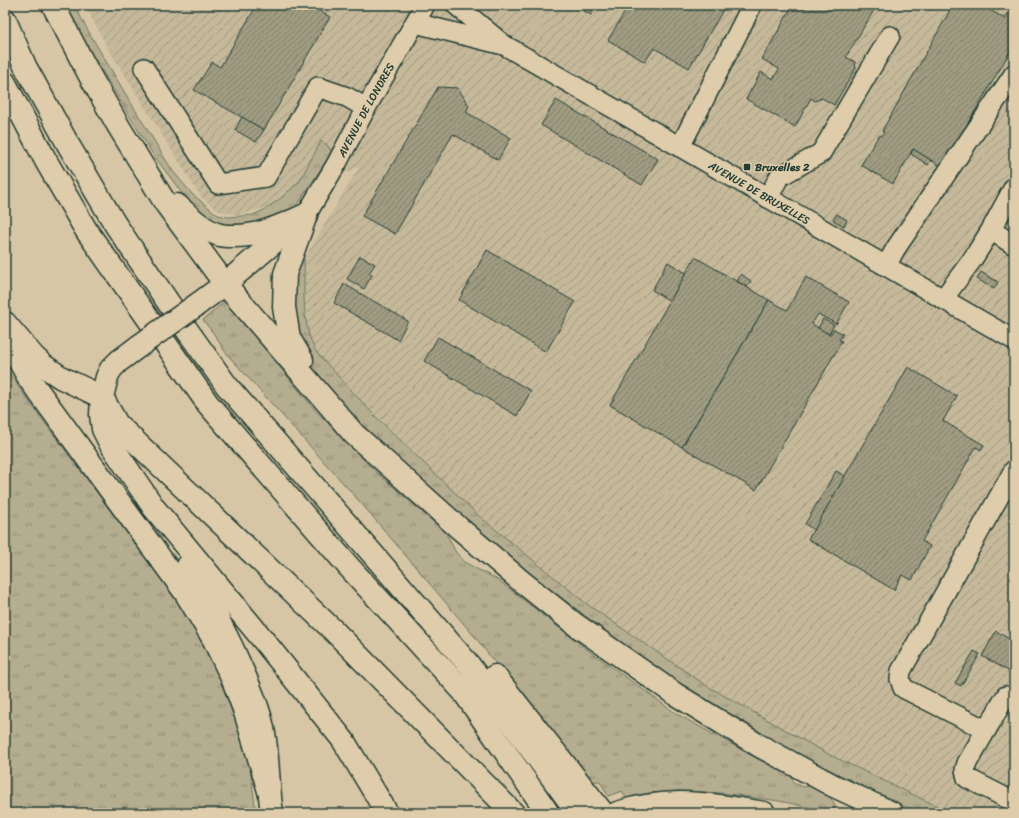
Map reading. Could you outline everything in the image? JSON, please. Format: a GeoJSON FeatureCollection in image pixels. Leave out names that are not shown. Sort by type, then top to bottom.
{"type":"FeatureCollection","features":[{"type":"Feature","properties":{"kind":"main road"},"geometry":{"type":"LineString","coordinates":[[52,5],[108,108],[166,204],[225,284],[354,434],[521,581],[582,629],[675,694],[758,746],[834,786],[892,813]]}},
{"type":"Feature","properties":{"kind":"main road"},"geometry":{"type":"LineString","coordinates":[[5,20],[25,66],[68,146],[115,224],[186,330],[227,386],[469,665],[578,813]]}},
{"type":"Feature","properties":{"kind":"main road"},"geometry":{"type":"LineString","coordinates":[[5,83],[46,161],[86,230],[208,404],[349,567],[463,691],[548,813]]}},
{"type":"Feature","properties":{"kind":"main road"},"geometry":{"type":"LineString","coordinates":[[149,176],[188,215],[207,230],[220,236],[246,236],[272,230],[306,215]]}},
{"type":"Feature","properties":{"kind":"main road"},"geometry":{"type":"LineString","coordinates":[[272,813],[265,740],[260,716],[249,685],[235,653],[206,596],[154,508],[110,443],[103,429],[101,415],[102,397],[111,369],[119,360],[225,284],[306,215]]}},
{"type":"Feature","properties":{"kind":"main road"},"geometry":{"type":"LineString","coordinates":[[306,215],[285,274],[284,307],[289,338],[299,356],[354,434]]}},
{"type":"Feature","properties":{"kind":"main road"},"geometry":{"type":"LineString","coordinates":[[5,322],[34,357],[44,366],[62,378],[102,397],[117,424],[335,632],[513,813]]}},
{"type":"Feature","properties":{"kind":"main road"},"geometry":{"type":"LineString","coordinates":[[5,337],[30,380],[184,592],[213,638],[235,686],[269,791]]}},
{"type":"Feature","properties":{"kind":"main road"},"geometry":{"type":"LineString","coordinates":[[303,475],[473,648],[604,813]]}},
{"type":"Feature","properties":{"kind":"main road"},"geometry":{"type":"LineString","coordinates":[[154,508],[260,636],[343,740],[387,813]]}},
{"type":"Feature","properties":{"kind":"main road"},"geometry":{"type":"LineString","coordinates":[[625,810],[656,804],[681,802],[725,806],[764,813]]}},
{"type":"Feature","properties":{"kind":"street","name":"AVENUE DE LONDRES"},"geometry":{"type":"LineString","coordinates":[[306,215],[338,163],[366,108],[425,5]]}},
{"type":"Feature","properties":{"kind":"street","name":"AVENUE DE BRUXELLES"},"geometry":{"type":"LineString","coordinates":[[456,5],[504,45],[1014,340]]}},
{"type":"Feature","properties":{"kind":"street"},"geometry":{"type":"LineString","coordinates":[[680,147],[752,5]]}},
{"type":"Feature","properties":{"kind":"street","name":"AVENUE DE BRUXELLES"},"geometry":{"type":"LineString","coordinates":[[415,23],[504,45]]}},
{"type":"Feature","properties":{"kind":"street"},"geometry":{"type":"LineString","coordinates":[[768,198],[779,177],[821,153],[890,36]]}},
{"type":"Feature","properties":{"kind":"street"},"geometry":{"type":"LineString","coordinates":[[144,68],[218,184],[266,177],[318,87],[346,97],[366,108]]}},
{"type":"Feature","properties":{"kind":"street"},"geometry":{"type":"LineString","coordinates":[[886,266],[896,248],[1014,74]]}},
{"type":"Feature","properties":{"kind":"street"},"geometry":{"type":"LineString","coordinates":[[944,300],[991,230],[1014,187]]}},
{"type":"Feature","properties":{"kind":"street"},"geometry":{"type":"LineString","coordinates":[[991,230],[1014,245]]}},
{"type":"Feature","properties":{"kind":"street"},"geometry":{"type":"LineString","coordinates":[[986,730],[903,688],[900,679],[901,671],[1014,470]]}},
{"type":"Feature","properties":{"kind":"street"},"geometry":{"type":"LineString","coordinates":[[1006,696],[967,763],[965,770],[967,778],[1014,802]]}},
{"type":"Feature","properties":{"kind":"shaded area"},"geometry":{"type":"Polygon","coordinates":[[[85,5],[1014,5],[1014,813],[955,813],[941,808],[830,755],[791,734],[707,686],[588,605],[479,516],[374,415],[317,353],[307,333],[305,318],[304,259],[359,167],[259,210],[237,215],[218,211],[201,197],[106,45],[85,5]]]}},
{"type":"Feature","properties":{"kind":"green space"},"geometry":{"type":"Polygon","coordinates":[[[64,5],[74,5],[91,36],[172,170],[192,194],[218,215],[228,217],[253,215],[264,210],[281,198],[299,182],[321,141],[328,146],[332,153],[292,212],[249,229],[214,224],[187,200],[152,153],[73,23],[64,5]]]}},
{"type":"Feature","properties":{"kind":"green space"},"geometry":{"type":"Polygon","coordinates":[[[296,258],[304,259],[304,308],[308,331],[317,353],[374,415],[479,516],[588,605],[707,686],[830,755],[941,808],[955,813],[919,813],[783,747],[659,671],[547,587],[441,499],[352,415],[312,368],[300,348],[293,329],[296,258]]]}},
{"type":"Feature","properties":{"kind":"green space"},"geometry":{"type":"Polygon","coordinates":[[[225,301],[316,411],[373,469],[447,534],[455,551],[464,562],[498,580],[592,653],[677,714],[758,759],[791,775],[793,782],[803,787],[809,786],[824,793],[833,801],[835,805],[834,809],[831,811],[826,811],[779,801],[722,793],[678,791],[650,793],[626,798],[622,791],[608,796],[600,781],[587,782],[475,637],[361,503],[226,353],[203,320],[225,301]]]}},
{"type":"Feature","properties":{"kind":"green space"},"geometry":{"type":"Polygon","coordinates":[[[5,366],[22,392],[135,544],[181,603],[221,680],[248,751],[256,813],[5,813],[5,366]]]}},
{"type":"Feature","properties":{"kind":"building"},"geometry":{"type":"Polygon","coordinates":[[[257,5],[272,5],[276,7],[277,5],[309,5],[330,17],[264,130],[194,90],[212,62],[220,67],[257,5]]]}},
{"type":"Feature","properties":{"kind":"building"},"geometry":{"type":"Polygon","coordinates":[[[585,5],[596,5],[591,15],[584,11],[587,6],[585,5]]]}},
{"type":"Feature","properties":{"kind":"building"},"geometry":{"type":"Polygon","coordinates":[[[629,5],[726,5],[689,68],[654,48],[645,62],[608,40],[629,5]]]}},
{"type":"Feature","properties":{"kind":"building"},"geometry":{"type":"Polygon","coordinates":[[[793,5],[877,5],[846,57],[855,62],[856,68],[834,105],[822,98],[815,101],[811,98],[795,127],[746,99],[761,72],[773,79],[779,69],[762,59],[793,5]]]}},
{"type":"Feature","properties":{"kind":"building"},"geometry":{"type":"Polygon","coordinates":[[[953,5],[982,5],[1005,19],[1014,5],[1014,45],[942,167],[913,149],[893,184],[861,165],[879,135],[881,136],[884,132],[882,131],[953,5]]]}},
{"type":"Feature","properties":{"kind":"building"},"geometry":{"type":"Polygon","coordinates":[[[438,87],[458,88],[469,106],[466,112],[511,138],[498,160],[453,134],[395,234],[362,216],[438,87]]]}},
{"type":"Feature","properties":{"kind":"building"},"geometry":{"type":"Polygon","coordinates":[[[556,100],[658,159],[642,185],[541,125],[556,100]]]}},
{"type":"Feature","properties":{"kind":"building"},"geometry":{"type":"Polygon","coordinates":[[[242,117],[264,130],[256,142],[235,130],[242,117]]]}},
{"type":"Feature","properties":{"kind":"building"},"geometry":{"type":"Polygon","coordinates":[[[913,149],[931,160],[928,165],[911,154],[913,149]]]}},
{"type":"Feature","properties":{"kind":"building"},"geometry":{"type":"Polygon","coordinates":[[[837,214],[847,220],[844,226],[833,220],[837,214]]]}},
{"type":"Feature","properties":{"kind":"building"},"geometry":{"type":"Polygon","coordinates":[[[487,250],[575,302],[546,352],[459,300],[487,250]]]}},
{"type":"Feature","properties":{"kind":"building"},"geometry":{"type":"Polygon","coordinates":[[[360,256],[375,264],[369,273],[372,275],[364,289],[347,279],[360,256]]]}},
{"type":"Feature","properties":{"kind":"building"},"geometry":{"type":"Polygon","coordinates":[[[695,257],[769,300],[682,447],[610,405],[695,257]]]}},
{"type":"Feature","properties":{"kind":"building"},"geometry":{"type":"Polygon","coordinates":[[[668,262],[686,273],[670,301],[652,290],[668,262]]]}},
{"type":"Feature","properties":{"kind":"building"},"geometry":{"type":"Polygon","coordinates":[[[981,272],[998,282],[994,289],[977,279],[981,272]]]}},
{"type":"Feature","properties":{"kind":"building"},"geometry":{"type":"Polygon","coordinates":[[[741,274],[751,281],[747,287],[737,281],[741,274]]]}},
{"type":"Feature","properties":{"kind":"building"},"geometry":{"type":"Polygon","coordinates":[[[806,277],[849,302],[836,324],[818,314],[812,324],[830,335],[834,329],[843,334],[839,340],[842,341],[756,490],[682,447],[769,300],[787,310],[806,277]]]}},
{"type":"Feature","properties":{"kind":"building"},"geometry":{"type":"Polygon","coordinates":[[[344,284],[408,321],[398,340],[334,303],[344,284]]]}},
{"type":"Feature","properties":{"kind":"building"},"geometry":{"type":"Polygon","coordinates":[[[823,319],[834,325],[829,334],[818,328],[823,319]]]}},
{"type":"Feature","properties":{"kind":"building"},"geometry":{"type":"Polygon","coordinates":[[[438,337],[531,391],[517,416],[424,361],[438,337]]]}},
{"type":"Feature","properties":{"kind":"building"},"geometry":{"type":"Polygon","coordinates":[[[908,367],[957,396],[943,421],[984,445],[981,450],[976,447],[922,541],[930,546],[912,580],[902,575],[894,590],[808,539],[908,367]]]}},
{"type":"Feature","properties":{"kind":"building"},"geometry":{"type":"Polygon","coordinates":[[[836,471],[845,476],[814,530],[805,524],[836,471]]]}},
{"type":"Feature","properties":{"kind":"building"},"geometry":{"type":"Polygon","coordinates":[[[996,631],[1014,642],[1014,669],[1012,673],[982,656],[996,631]]]}},
{"type":"Feature","properties":{"kind":"building"},"geometry":{"type":"Polygon","coordinates":[[[974,651],[980,654],[961,686],[955,683],[974,651]]]}},
{"type":"Feature","properties":{"kind":"place","name":"Bruxelles 2"},"geometry":{"type":"Point","coordinates":[747,167]}}]}
